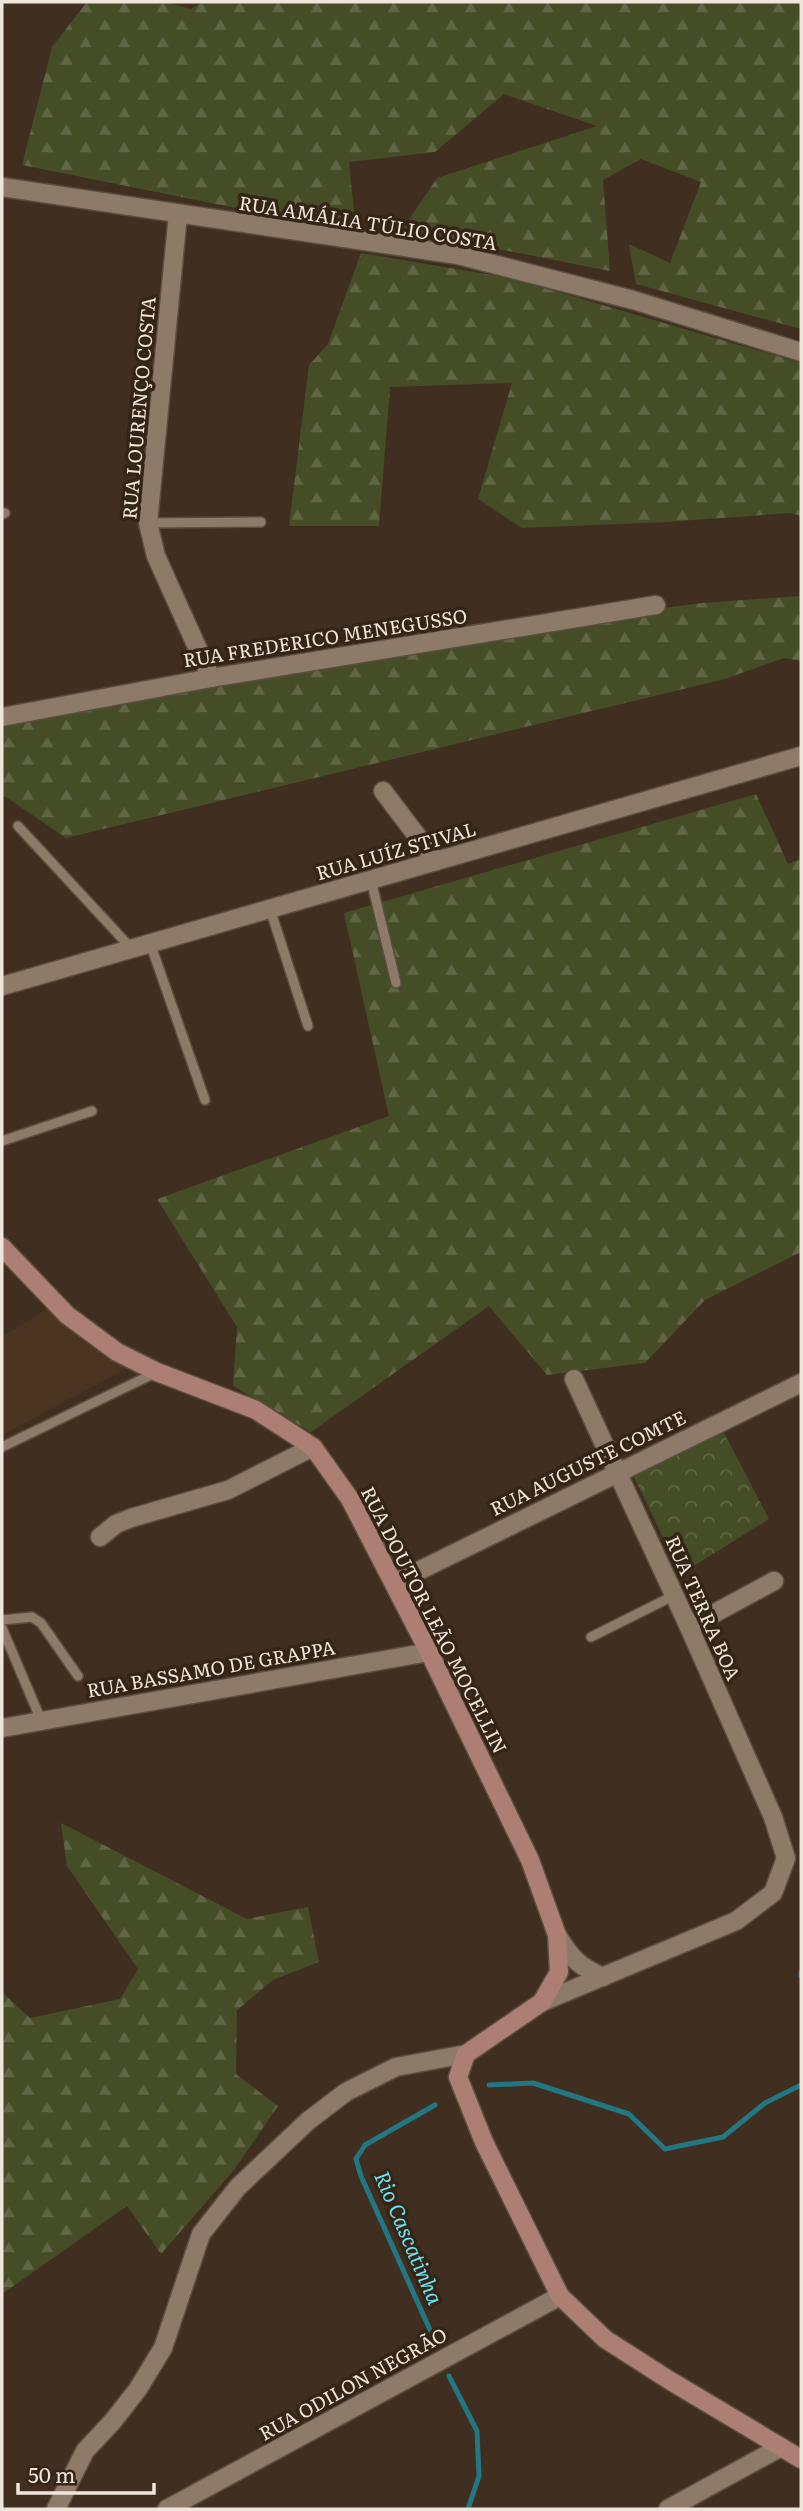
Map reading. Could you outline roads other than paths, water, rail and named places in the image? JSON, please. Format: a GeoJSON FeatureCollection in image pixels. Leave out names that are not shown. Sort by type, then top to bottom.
{"type":"FeatureCollection","features":[{"type":"Feature","properties":{"kind":"street","name":"RUA AMÁLIA TÚLIO COSTA"},"geometry":{"type":"LineString","coordinates":[[2,187],[458,255],[633,300],[801,352]]}},
{"type":"Feature","properties":{"kind":"street","name":"RUA LOURENÇO COSTA"},"geometry":{"type":"LineString","coordinates":[[178,214],[148,523],[156,556],[211,678]]}},
{"type":"Feature","properties":{"kind":"street","name":"RUA FREDERICO MENEGUSSO"},"geometry":{"type":"LineString","coordinates":[[2,717],[211,678],[656,605]]}},
{"type":"Feature","properties":{"kind":"street","name":"RUA LUÍZ STIVAL"},"geometry":{"type":"LineString","coordinates":[[2,986],[801,756]]}},
{"type":"Feature","properties":{"kind":"street"},"geometry":{"type":"LineString","coordinates":[[383,791],[436,861]]}},
{"type":"Feature","properties":{"kind":"street","name":"RUA DOUTOR LEÃO MOCELLIN"},"geometry":{"type":"LineString","coordinates":[[2,1247],[67,1315],[117,1352],[157,1372],[256,1410],[313,1447],[350,1499],[429,1651],[530,1860],[557,1936],[559,1972],[542,2002],[466,2054]]}},
{"type":"Feature","properties":{"kind":"street","name":"RUA TERRA BOA"},"geometry":{"type":"LineString","coordinates":[[573,1379],[690,1627],[773,1817],[786,1857],[773,1893],[736,1921],[603,1977]]}},
{"type":"Feature","properties":{"kind":"street","name":"RUA AUGUSTE COMTE"},"geometry":{"type":"LineString","coordinates":[[394,1583],[801,1383]]}},
{"type":"Feature","properties":{"kind":"street"},"geometry":{"type":"LineString","coordinates":[[100,1537],[116,1524],[131,1518],[228,1490],[313,1447]]}},
{"type":"Feature","properties":{"kind":"street"},"geometry":{"type":"LineString","coordinates":[[690,1627],[774,1581]]}},
{"type":"Feature","properties":{"kind":"street","name":"RUA BASSAMO DE GRAPPA"},"geometry":{"type":"LineString","coordinates":[[2,1728],[429,1651]]}},
{"type":"Feature","properties":{"kind":"street"},"geometry":{"type":"LineString","coordinates":[[557,1936],[568,1954],[582,1968],[603,1977]]}},
{"type":"Feature","properties":{"kind":"street"},"geometry":{"type":"LineString","coordinates":[[542,2002],[603,1977]]}},
{"type":"Feature","properties":{"kind":"street"},"geometry":{"type":"LineString","coordinates":[[56,2509],[85,2451],[138,2389],[163,2348],[201,2234],[237,2187],[308,2121],[346,2092],[396,2067],[466,2054],[458,2077],[467,2102],[560,2296],[606,2339],[668,2380],[801,2459]]}},
{"type":"Feature","properties":{"kind":"street","name":"RUA ODILON NEGRÃO"},"geometry":{"type":"LineString","coordinates":[[167,2509],[560,2296]]}},
{"type":"Feature","properties":{"kind":"street"},"geometry":{"type":"LineString","coordinates":[[668,2509],[781,2447]]}},
{"type":"Feature","properties":{"kind":"lane"},"geometry":{"type":"LineString","coordinates":[[148,523],[261,523]]}},
{"type":"Feature","properties":{"kind":"lane"},"geometry":{"type":"LineString","coordinates":[[18,826],[131,948]]}},
{"type":"Feature","properties":{"kind":"lane"},"geometry":{"type":"LineString","coordinates":[[371,880],[396,983]]}},
{"type":"Feature","properties":{"kind":"lane"},"geometry":{"type":"LineString","coordinates":[[270,909],[308,1026]]}},
{"type":"Feature","properties":{"kind":"lane"},"geometry":{"type":"LineString","coordinates":[[150,943],[205,1100]]}},
{"type":"Feature","properties":{"kind":"lane"},"geometry":{"type":"LineString","coordinates":[[2,1141],[92,1111]]}},
{"type":"Feature","properties":{"kind":"lane"},"geometry":{"type":"LineString","coordinates":[[2,1447],[157,1372]]}},
{"type":"Feature","properties":{"kind":"lane"},"geometry":{"type":"LineString","coordinates":[[591,1637],[675,1595]]}},
{"type":"Feature","properties":{"kind":"lane"},"geometry":{"type":"LineString","coordinates":[[2,1620],[32,1617],[41,1623],[78,1676]]}},
{"type":"Feature","properties":{"kind":"lane"},"geometry":{"type":"LineString","coordinates":[[2,1628],[41,1720]]}},
{"type":"Feature","properties":{"kind":"waterway","name":"Rio Cascatinha"},"geometry":{"type":"LineString","coordinates":[[489,2085],[533,2083],[629,2114],[665,2149],[723,2137],[765,2103],[801,2085]]}},
{"type":"Feature","properties":{"kind":"waterway","name":"Rio Cascatinha"},"geometry":{"type":"LineString","coordinates":[[435,2105],[365,2145],[356,2159],[361,2176],[435,2341]]}},
{"type":"Feature","properties":{"kind":"waterway","name":"Rio Cascatinha"},"geometry":{"type":"LineString","coordinates":[[449,2376],[477,2431],[479,2476],[468,2509]]}}]}
